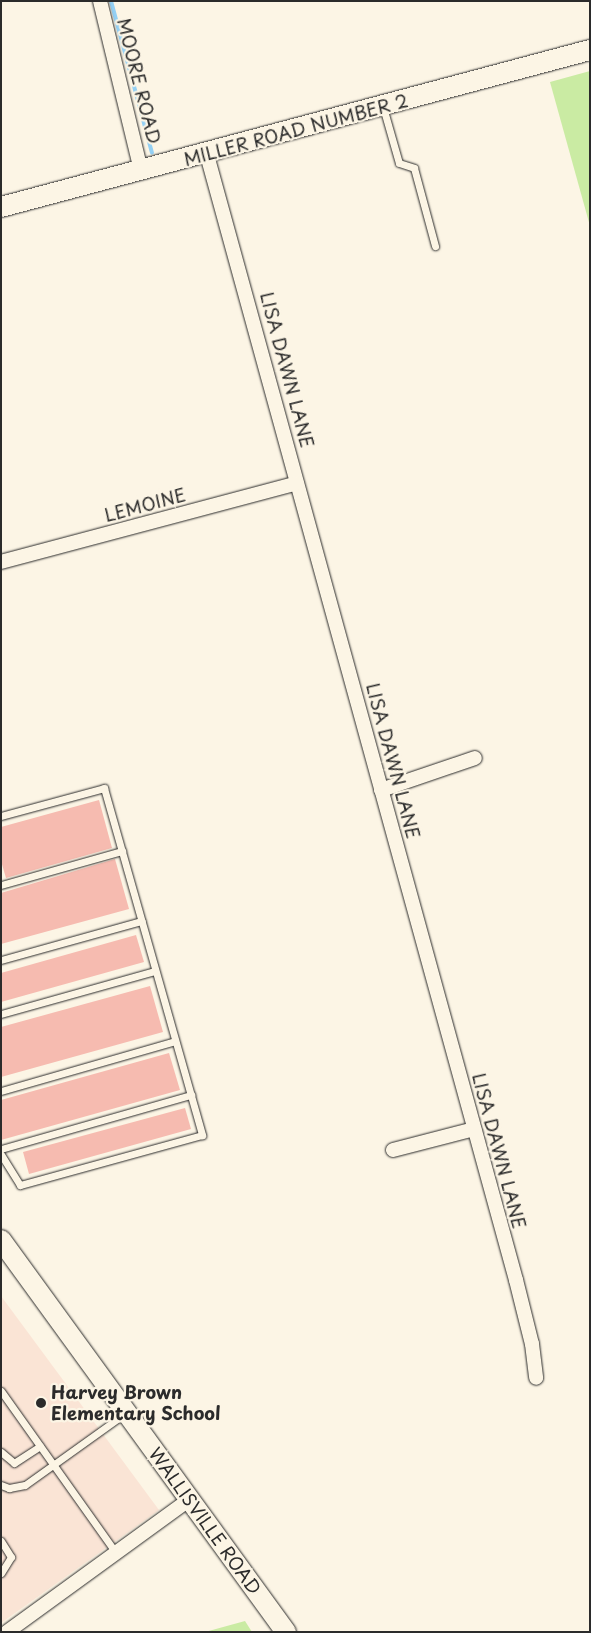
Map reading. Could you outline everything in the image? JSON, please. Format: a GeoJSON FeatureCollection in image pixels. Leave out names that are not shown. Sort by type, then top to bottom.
{"type":"FeatureCollection","features":[{"type":"Feature","properties":{"kind":"main road","name":"MILLER ROAD NUMBER 2"},"geometry":{"type":"LineString","coordinates":[[1,207],[206,155],[590,50]]}},
{"type":"Feature","properties":{"kind":"main road","name":"WALLISVILLE ROAD"},"geometry":{"type":"LineString","coordinates":[[1,1240],[286,1632]]}},
{"type":"Feature","properties":{"kind":"street","name":"MOORE ROAD"},"geometry":{"type":"LineString","coordinates":[[100,1],[141,170]]}},
{"type":"Feature","properties":{"kind":"street","name":"LISA DAWN LANE"},"geometry":{"type":"LineString","coordinates":[[206,155],[516,1280],[532,1344],[536,1378]]}},
{"type":"Feature","properties":{"kind":"street","name":"LEMOINE"},"geometry":{"type":"LineString","coordinates":[[1,562],[297,483]]}},
{"type":"Feature","properties":{"kind":"street"},"geometry":{"type":"LineString","coordinates":[[381,790],[474,758]]}},
{"type":"Feature","properties":{"kind":"street"},"geometry":{"type":"LineString","coordinates":[[393,1150],[474,1128]]}},
{"type":"Feature","properties":{"kind":"street"},"geometry":{"type":"LineString","coordinates":[[8,1632],[190,1499]]}},
{"type":"Feature","properties":{"kind":"lane"},"geometry":{"type":"LineString","coordinates":[[383,106],[399,163],[414,168],[435,246]]}},
{"type":"Feature","properties":{"kind":"lane"},"geometry":{"type":"LineString","coordinates":[[1,816],[104,788],[202,1135],[20,1185],[1,1155]]}},
{"type":"Feature","properties":{"kind":"lane"},"geometry":{"type":"LineString","coordinates":[[1,885],[122,851]]}},
{"type":"Feature","properties":{"kind":"lane"},"geometry":{"type":"LineString","coordinates":[[1,960],[142,921]]}},
{"type":"Feature","properties":{"kind":"lane"},"geometry":{"type":"LineString","coordinates":[[1,1014],[156,971]]}},
{"type":"Feature","properties":{"kind":"lane"},"geometry":{"type":"LineString","coordinates":[[1,1091],[175,1041]]}},
{"type":"Feature","properties":{"kind":"lane"},"geometry":{"type":"LineString","coordinates":[[1,1149],[191,1096]]}},
{"type":"Feature","properties":{"kind":"lane"},"geometry":{"type":"LineString","coordinates":[[1,1391],[116,1553]]}},
{"type":"Feature","properties":{"kind":"lane"},"geometry":{"type":"LineString","coordinates":[[1,1485],[9,1488],[25,1485],[127,1412]]}},
{"type":"Feature","properties":{"kind":"lane"},"geometry":{"type":"LineString","coordinates":[[1,1452],[14,1463],[40,1446]]}},
{"type":"Feature","properties":{"kind":"lane"},"geometry":{"type":"LineString","coordinates":[[1,1541],[11,1557],[7,1569],[1,1573]]}},
{"type":"Feature","properties":{"kind":"shaded area","name":"Harvey Brown Elementary School"},"geometry":{"type":"Polygon","coordinates":[[[1,1296],[159,1510],[1,1623],[1,1296]]]}},
{"type":"Feature","properties":{"kind":"green space"},"geometry":{"type":"Polygon","coordinates":[[[590,71],[590,226],[550,82],[590,71]]]}},
{"type":"Feature","properties":{"kind":"green space"},"geometry":{"type":"Polygon","coordinates":[[[245,1621],[252,1632],[205,1632],[245,1621]]]}},
{"type":"Feature","properties":{"kind":"building"},"geometry":{"type":"Polygon","coordinates":[[[99,800],[112,848],[6,878],[1,861],[1,827],[99,800]]]}},
{"type":"Feature","properties":{"kind":"building"},"geometry":{"type":"Polygon","coordinates":[[[115,859],[129,909],[1,944],[1,893],[115,859]]]}},
{"type":"Feature","properties":{"kind":"building"},"geometry":{"type":"Polygon","coordinates":[[[136,935],[144,962],[1,1002],[1,973],[136,935]]]}},
{"type":"Feature","properties":{"kind":"building"},"geometry":{"type":"Polygon","coordinates":[[[150,986],[163,1032],[1,1077],[1,1027],[150,986]]]}},
{"type":"Feature","properties":{"kind":"building"},"geometry":{"type":"Polygon","coordinates":[[[169,1053],[180,1090],[1,1140],[1,1100],[169,1053]]]}},
{"type":"Feature","properties":{"kind":"building"},"geometry":{"type":"Polygon","coordinates":[[[185,1108],[191,1129],[29,1174],[23,1152],[185,1108]]]}},
{"type":"Feature","properties":{"kind":"waterway"},"geometry":{"type":"LineString","coordinates":[[111,1],[152,153]]}},
{"type":"Feature","properties":{"kind":"place","name":"Harvey Brown Elementary School"},"geometry":{"type":"Point","coordinates":[41,1403]}}]}
